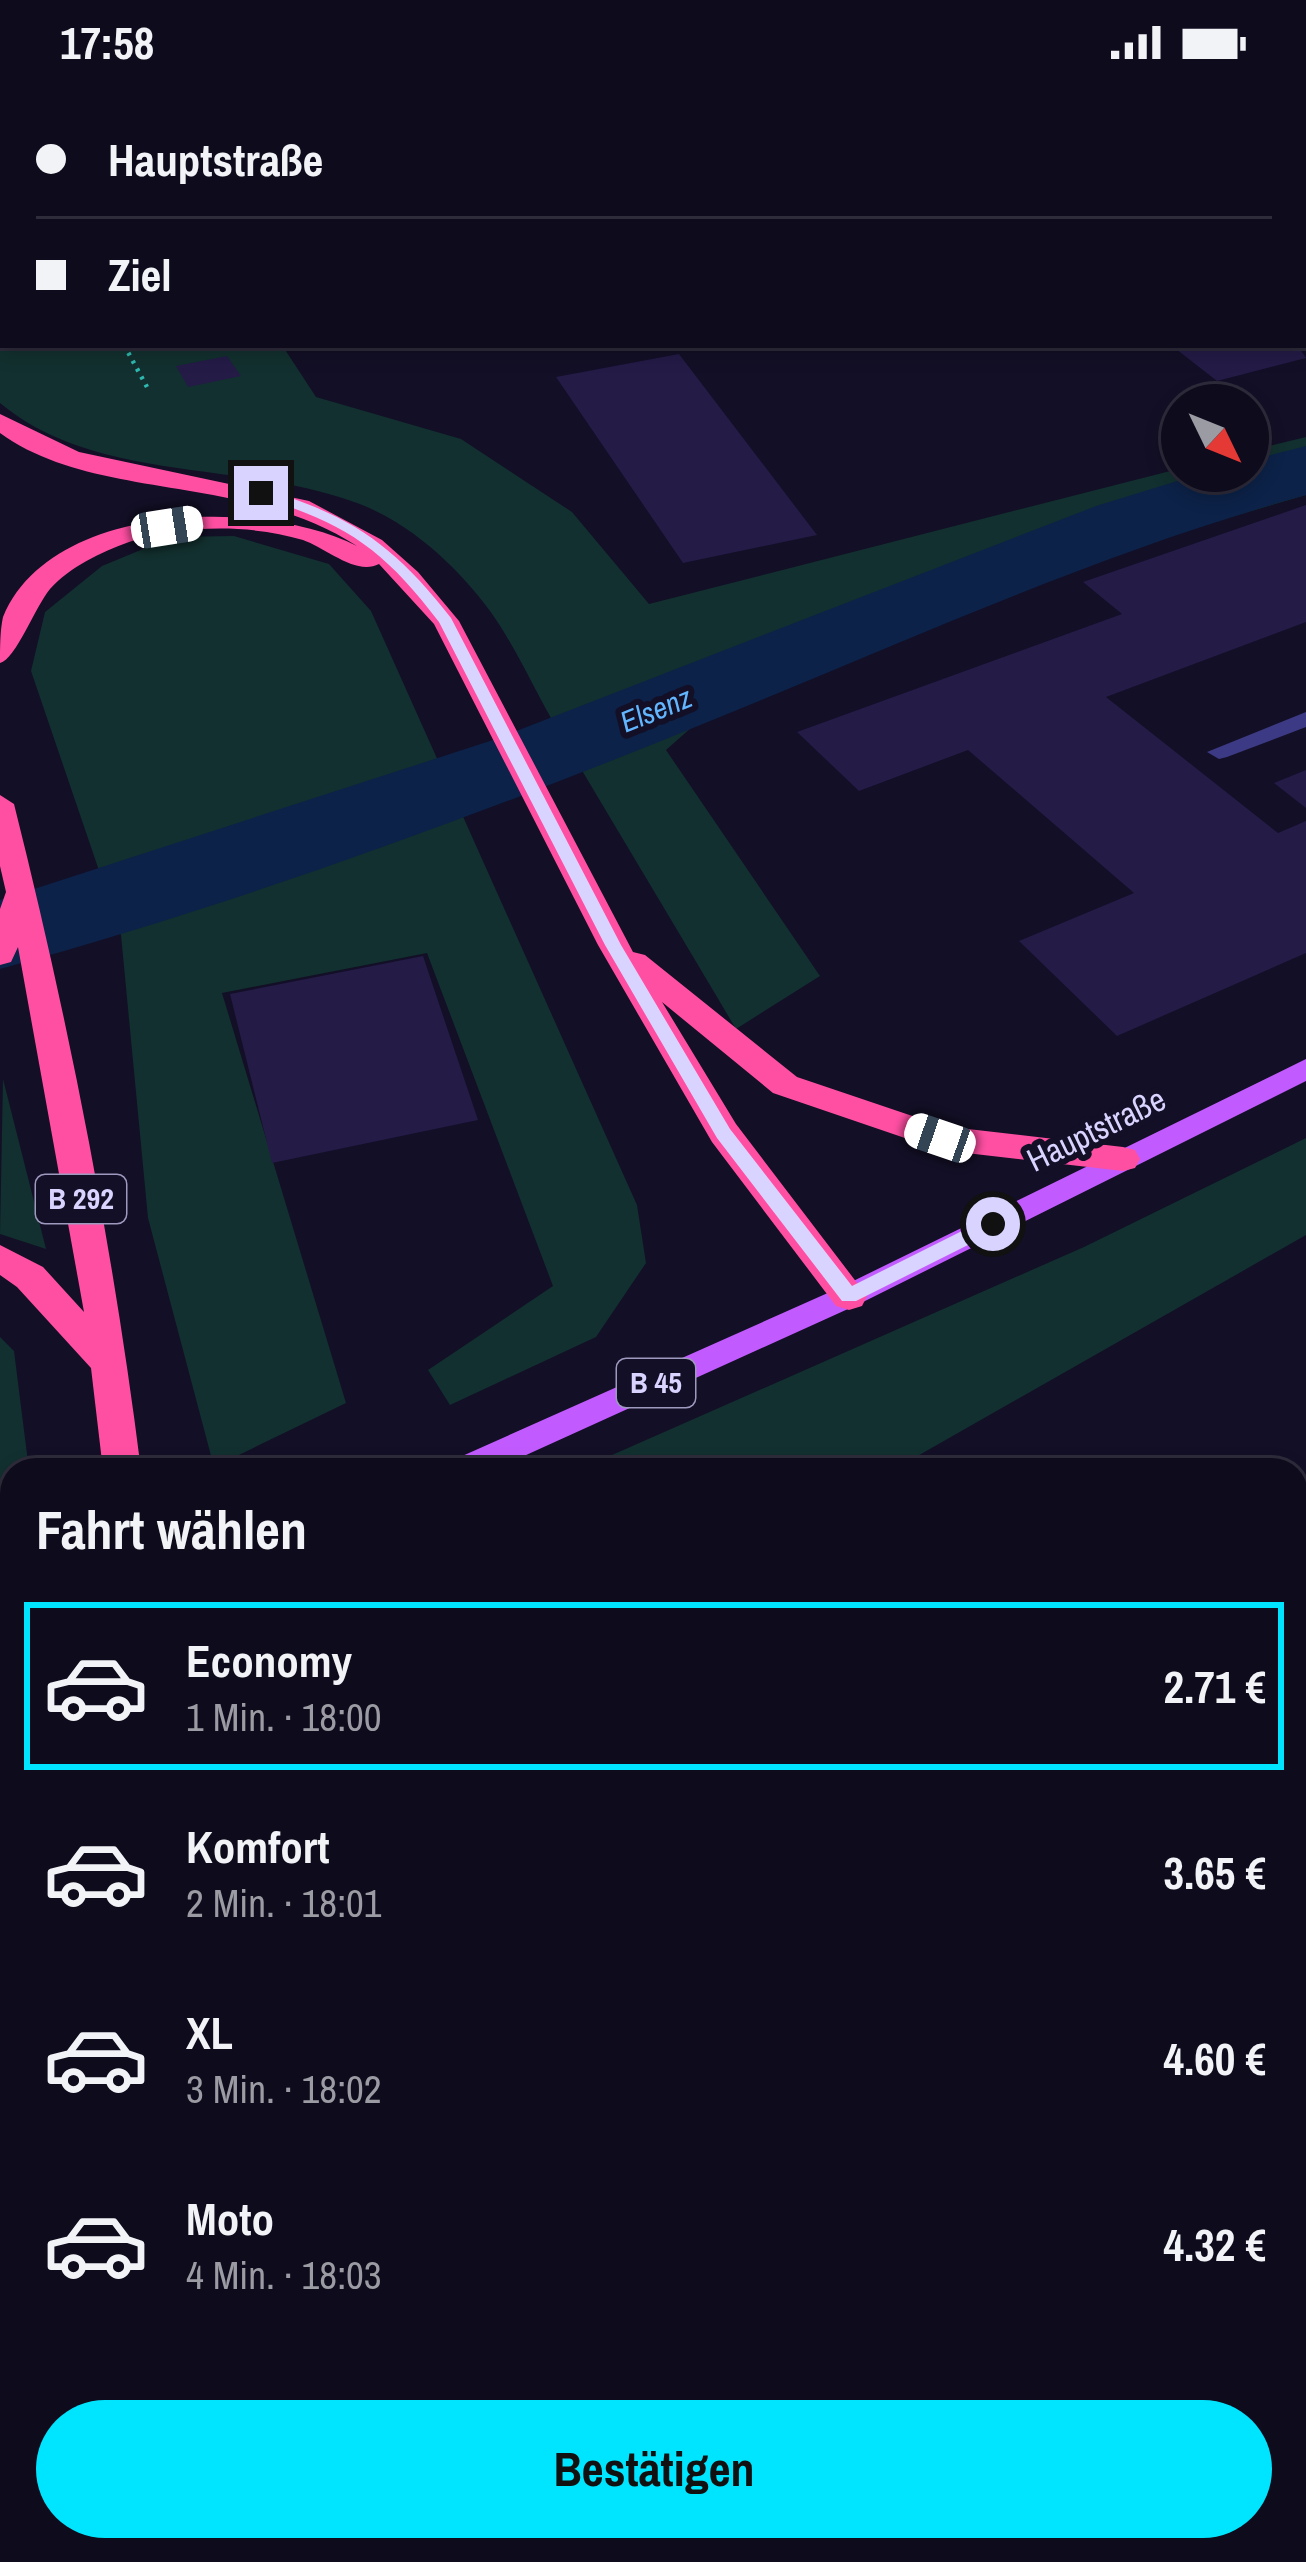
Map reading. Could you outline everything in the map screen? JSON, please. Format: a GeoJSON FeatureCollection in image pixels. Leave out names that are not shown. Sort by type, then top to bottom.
{"type":"FeatureCollection","features":[{"type":"Feature","properties":{"kind":"highway"},"geometry":{"type":"LineString","coordinates":[[0,422],[16,435],[66,458],[261,493],[323,512],[372,541],[417,583],[446,621],[613,945],[724,1133],[849,1296]]}},
{"type":"Feature","properties":{"kind":"highway"},"geometry":{"type":"LineString","coordinates":[[0,655],[19,605],[42,579],[85,552],[138,531],[196,522],[253,524],[305,533],[417,583]]}},
{"type":"Feature","properties":{"kind":"highway","name":"B 292"},"geometry":{"type":"LineString","coordinates":[[0,804],[23,885],[52,1035],[111,1367],[121,1458]]}},
{"type":"Feature","properties":{"kind":"highway"},"geometry":{"type":"LineString","coordinates":[[0,956],[23,885]]}},
{"type":"Feature","properties":{"kind":"highway"},"geometry":{"type":"LineString","coordinates":[[613,945],[785,1085],[940,1138],[1123,1159]]}},
{"type":"Feature","properties":{"kind":"highway"},"geometry":{"type":"LineString","coordinates":[[0,1258],[30,1277],[111,1367]]}},
{"type":"Feature","properties":{"kind":"main road","name":"Hauptstraße"},"geometry":{"type":"LineString","coordinates":[[489,1458],[849,1296],[1306,1069]]}},
{"type":"Feature","properties":{"kind":"lane"},"geometry":{"type":"LineString","coordinates":[[1219,752],[1306,719]]}},
{"type":"Feature","properties":{"kind":"path"},"geometry":{"type":"LineString","coordinates":[[126,348],[147,387]]}},
{"type":"Feature","properties":{"kind":"green space"},"geometry":{"type":"Polygon","coordinates":[[[0,348],[284,348],[316,397],[461,439],[572,512],[649,604],[1161,473],[1161,492],[1269,492],[1269,446],[1306,437],[1306,495],[1092,558],[727,696],[666,750],[820,976],[736,1029],[499,625],[477,594],[431,547],[357,503],[267,481],[126,459],[39,429],[0,403],[0,348]]]}},
{"type":"Feature","properties":{"kind":"green space"},"geometry":{"type":"Polygon","coordinates":[[[234,536],[329,564],[371,611],[637,1205],[646,1263],[596,1337],[450,1405],[428,1370],[553,1286],[427,953],[222,993],[346,1403],[233,1458],[212,1458],[148,1218],[121,935],[31,671],[45,612],[102,566],[172,537],[234,536]]]}},
{"type":"Feature","properties":{"kind":"green space"},"geometry":{"type":"Polygon","coordinates":[[[3,1079],[46,1249],[0,1234],[3,1079]]]}},
{"type":"Feature","properties":{"kind":"green space"},"geometry":{"type":"Polygon","coordinates":[[[1306,1138],[1306,1235],[914,1458],[605,1458],[1084,1247],[1306,1138]]]}},
{"type":"Feature","properties":{"kind":"green space"},"geometry":{"type":"Polygon","coordinates":[[[0,1337],[14,1351],[27,1458],[0,1458],[0,1337]]]}},
{"type":"Feature","properties":{"kind":"building"},"geometry":{"type":"Polygon","coordinates":[[[1299,348],[1306,358],[1217,381],[1176,349],[1299,348]]]}},
{"type":"Feature","properties":{"kind":"building"},"geometry":{"type":"Polygon","coordinates":[[[679,354],[817,535],[683,563],[556,377],[679,354]]]}},
{"type":"Feature","properties":{"kind":"building"},"geometry":{"type":"Polygon","coordinates":[[[227,356],[241,376],[188,387],[176,366],[227,356]]]}},
{"type":"Feature","properties":{"kind":"building"},"geometry":{"type":"Polygon","coordinates":[[[1306,505],[1306,622],[1106,697],[1278,833],[1306,821],[1306,953],[1117,1036],[1019,941],[1134,893],[968,750],[859,791],[797,732],[1122,614],[1083,582],[1306,505]]]}},
{"type":"Feature","properties":{"kind":"building"},"geometry":{"type":"Polygon","coordinates":[[[1306,770],[1306,808],[1274,783],[1306,770]]]}},
{"type":"Feature","properties":{"kind":"building"},"geometry":{"type":"Polygon","coordinates":[[[423,956],[478,1120],[272,1163],[230,994],[423,956]]]}},
{"type":"Feature","properties":{"kind":"waterway","name":"Elsenz"},"geometry":{"type":"LineString","coordinates":[[0,935],[452,787],[688,698],[1038,556],[1215,495],[1306,470]]}},
{"type":"Feature","properties":{"kind":"route"},"geometry":{"type":"LineString","coordinates":[[261,493],[323,512],[372,541],[417,583],[446,621],[613,945],[724,1133],[849,1296],[993,1224]]}}]}
